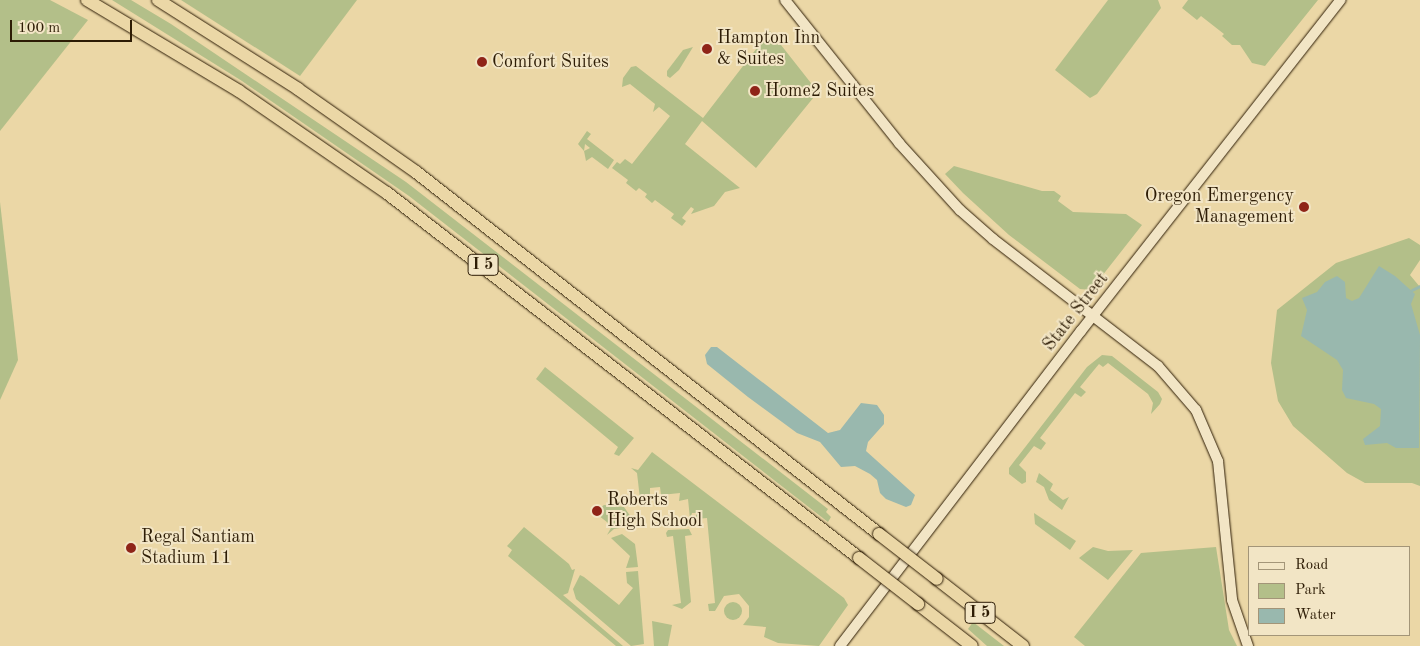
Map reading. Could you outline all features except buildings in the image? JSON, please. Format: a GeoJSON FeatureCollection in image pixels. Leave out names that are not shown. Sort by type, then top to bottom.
{"type":"FeatureCollection","features":[{"type":"Feature","properties":{"kind":"highway","name":"I 5"},"geometry":{"type":"LineString","coordinates":[[87,0],[239,92],[387,193],[972,646]]}},
{"type":"Feature","properties":{"kind":"highway","name":"I 5"},"geometry":{"type":"LineString","coordinates":[[160,1],[298,90],[416,172],[1023,646]]}},
{"type":"Feature","properties":{"kind":"main road"},"geometry":{"type":"LineString","coordinates":[[785,0],[899,143],[954,203],[992,239],[1171,378],[1196,410],[1210,436],[1222,484],[1232,600],[1248,646]]}},
{"type":"Feature","properties":{"kind":"main road","name":"State Street"},"geometry":{"type":"LineString","coordinates":[[840,646],[1092,316],[1340,0]]}},
{"type":"Feature","properties":{"kind":"green space"},"geometry":{"type":"Polygon","coordinates":[[[0,0],[50,0],[88,20],[0,131],[0,0]]]}},
{"type":"Feature","properties":{"kind":"green space"},"geometry":{"type":"Polygon","coordinates":[[[112,0],[131,0],[171,24],[406,182],[828,509],[826,512],[831,517],[828,522],[409,196],[242,81],[112,0]]]}},
{"type":"Feature","properties":{"kind":"green space"},"geometry":{"type":"Polygon","coordinates":[[[181,0],[357,0],[300,76],[181,0]]]}},
{"type":"Feature","properties":{"kind":"green space"},"geometry":{"type":"Polygon","coordinates":[[[1108,0],[1158,0],[1161,8],[1097,94],[1090,98],[1055,70],[1108,0]]]}},
{"type":"Feature","properties":{"kind":"green space"},"geometry":{"type":"Polygon","coordinates":[[[1188,0],[1318,0],[1265,66],[1252,63],[1240,45],[1232,45],[1222,36],[1224,34],[1201,16],[1197,20],[1182,8],[1188,0]]]}},
{"type":"Feature","properties":{"kind":"green space"},"geometry":{"type":"Polygon","coordinates":[[[770,31],[818,92],[756,168],[702,121],[685,144],[740,188],[725,192],[714,206],[691,214],[694,209],[691,207],[682,218],[686,221],[682,226],[671,218],[674,214],[655,200],[652,203],[645,197],[647,194],[639,188],[636,191],[626,183],[628,180],[612,168],[617,162],[620,164],[625,159],[632,164],[670,116],[659,107],[653,112],[655,104],[630,84],[622,87],[623,78],[631,67],[636,66],[703,118],[770,31]]]}},
{"type":"Feature","properties":{"kind":"green space"},"geometry":{"type":"Polygon","coordinates":[[[693,47],[679,70],[670,78],[667,76],[667,71],[683,50],[693,47]]]}},
{"type":"Feature","properties":{"kind":"green space"},"geometry":{"type":"Polygon","coordinates":[[[587,131],[591,134],[587,139],[614,160],[608,169],[592,157],[586,161],[584,151],[578,144],[587,131]],[[585,144],[584,151],[590,148],[585,144]]]}},
{"type":"Feature","properties":{"kind":"green space"},"geometry":{"type":"Polygon","coordinates":[[[954,166],[1042,191],[1054,191],[1061,196],[1058,201],[1073,212],[1126,214],[1142,225],[1091,290],[1080,289],[1009,235],[963,193],[945,174],[954,166]]]}},
{"type":"Feature","properties":{"kind":"green space"},"geometry":{"type":"Polygon","coordinates":[[[0,202],[18,360],[0,400],[0,202]]]}},
{"type":"Feature","properties":{"kind":"green space"},"geometry":{"type":"Polygon","coordinates":[[[1409,238],[1420,245],[1420,260],[1410,275],[1420,287],[1420,486],[1412,483],[1365,483],[1347,473],[1293,426],[1278,401],[1271,363],[1277,310],[1336,263],[1409,238]]]}},
{"type":"Feature","properties":{"kind":"green space"},"geometry":{"type":"Polygon","coordinates":[[[1102,355],[1112,356],[1158,392],[1162,399],[1160,404],[1151,414],[1153,403],[1148,394],[1108,363],[1103,367],[1099,364],[1080,387],[1086,392],[1081,397],[1075,393],[1040,438],[1046,443],[1041,450],[1034,446],[1019,465],[1026,472],[1026,482],[1022,484],[1009,474],[1009,468],[1087,367],[1102,355]]]}},
{"type":"Feature","properties":{"kind":"green space"},"geometry":{"type":"Polygon","coordinates":[[[545,367],[634,438],[619,456],[614,454],[618,447],[536,379],[545,367]]]}},
{"type":"Feature","properties":{"kind":"green space"},"geometry":{"type":"Polygon","coordinates":[[[652,452],[844,598],[848,605],[819,646],[778,643],[764,637],[766,627],[743,625],[749,617],[749,606],[739,594],[724,596],[715,611],[709,611],[708,604],[715,603],[707,518],[696,519],[696,513],[692,513],[690,519],[688,499],[679,501],[680,493],[661,495],[660,487],[650,488],[650,498],[640,499],[637,473],[631,468],[638,470],[652,452]]]}},
{"type":"Feature","properties":{"kind":"green space"},"geometry":{"type":"Polygon","coordinates":[[[1039,473],[1053,484],[1050,490],[1063,500],[1069,497],[1062,510],[1049,500],[1044,487],[1036,482],[1039,473]]]}},
{"type":"Feature","properties":{"kind":"green space"},"geometry":{"type":"Polygon","coordinates":[[[604,505],[624,507],[631,517],[632,526],[614,529],[607,535],[612,526],[594,512],[604,505]]]}},
{"type":"Feature","properties":{"kind":"green space"},"geometry":{"type":"Polygon","coordinates":[[[1034,513],[1076,541],[1070,550],[1035,524],[1034,513]]]}},
{"type":"Feature","properties":{"kind":"green space"},"geometry":{"type":"Polygon","coordinates":[[[524,527],[569,564],[572,570],[575,569],[568,593],[563,595],[623,646],[616,646],[508,556],[512,550],[507,546],[524,527]]]}},
{"type":"Feature","properties":{"kind":"green space"},"geometry":{"type":"Polygon","coordinates":[[[689,529],[692,535],[685,536],[691,602],[682,609],[672,605],[681,603],[673,536],[667,537],[666,533],[668,530],[689,529]]]}},
{"type":"Feature","properties":{"kind":"green space"},"geometry":{"type":"Polygon","coordinates":[[[622,534],[635,544],[638,567],[626,568],[630,556],[611,538],[622,534]]]}},
{"type":"Feature","properties":{"kind":"green space"},"geometry":{"type":"Polygon","coordinates":[[[1093,547],[1108,551],[1133,550],[1108,580],[1079,558],[1093,547]]]}},
{"type":"Feature","properties":{"kind":"green space"},"geometry":{"type":"Polygon","coordinates":[[[1216,547],[1229,630],[1237,646],[1085,646],[1074,637],[1141,553],[1216,547]]]}},
{"type":"Feature","properties":{"kind":"green space"},"geometry":{"type":"Polygon","coordinates":[[[638,571],[644,644],[631,646],[576,599],[573,589],[580,575],[619,605],[633,588],[627,583],[626,572],[638,571]]]}},
{"type":"Feature","properties":{"kind":"green space"},"geometry":{"type":"Polygon","coordinates":[[[733,602],[739,605],[742,611],[739,617],[733,620],[727,617],[724,611],[727,605],[733,602]]]}},
{"type":"Feature","properties":{"kind":"green space"},"geometry":{"type":"Polygon","coordinates":[[[652,621],[672,625],[668,646],[654,646],[652,621]]]}},
{"type":"Feature","properties":{"kind":"green space"},"geometry":{"type":"Polygon","coordinates":[[[973,622],[1004,646],[987,646],[968,629],[973,622]]]}},
{"type":"Feature","properties":{"kind":"water"},"geometry":{"type":"Polygon","coordinates":[[[1379,266],[1395,276],[1415,294],[1411,304],[1420,335],[1419,448],[1396,448],[1387,443],[1365,445],[1363,439],[1380,426],[1381,409],[1374,404],[1346,398],[1342,390],[1343,370],[1337,360],[1301,336],[1307,310],[1302,298],[1317,292],[1325,282],[1337,276],[1345,282],[1346,298],[1352,301],[1359,298],[1379,266]]]}},
{"type":"Feature","properties":{"kind":"water"},"geometry":{"type":"Polygon","coordinates":[[[711,347],[717,347],[828,433],[840,430],[861,403],[877,405],[884,415],[884,424],[868,442],[866,451],[915,495],[911,505],[906,507],[886,499],[880,493],[877,480],[870,474],[855,466],[841,467],[820,442],[797,433],[748,397],[707,364],[705,355],[711,347]]]}},
{"type":"Feature","properties":{"kind":"waterway"},"geometry":{"type":"LineString","coordinates":[[1412,290],[1420,286]]}},
{"type":"Feature","properties":{"kind":"place","name":"Hampton Inn & Suites"},"geometry":{"type":"Point","coordinates":[707,49]}},
{"type":"Feature","properties":{"kind":"place","name":"Comfort Suites"},"geometry":{"type":"Point","coordinates":[482,62]}},
{"type":"Feature","properties":{"kind":"place","name":"Home2 Suites"},"geometry":{"type":"Point","coordinates":[755,91]}},
{"type":"Feature","properties":{"kind":"place","name":"Oregon Emergency Management"},"geometry":{"type":"Point","coordinates":[1304,207]}},
{"type":"Feature","properties":{"kind":"place","name":"Roberts High School"},"geometry":{"type":"Point","coordinates":[597,511]}},
{"type":"Feature","properties":{"kind":"place","name":"Regal Santiam Stadium 11"},"geometry":{"type":"Point","coordinates":[131,548]}}]}
